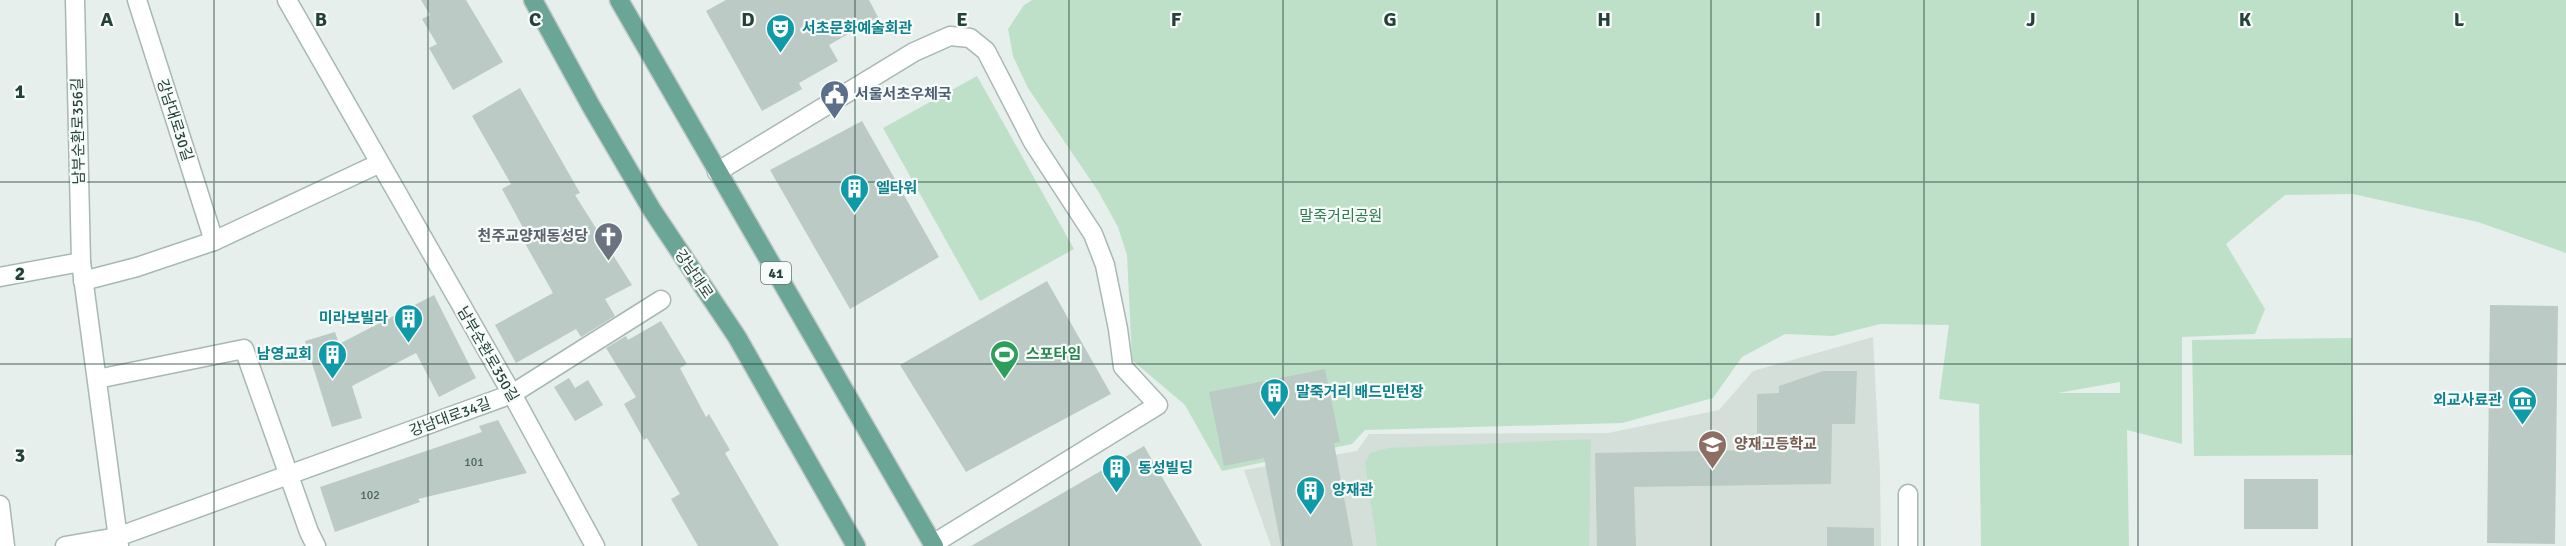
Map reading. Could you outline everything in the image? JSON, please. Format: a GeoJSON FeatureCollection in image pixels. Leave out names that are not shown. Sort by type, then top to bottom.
{"type":"FeatureCollection","features":[{"type":"Feature","properties":{"kind":"main road","name":"강남대로"},"geometry":{"type":"LineString","coordinates":[[533,0],[636,182],[737,337],[856,546]]}},
{"type":"Feature","properties":{"kind":"main road","name":"41"},"geometry":{"type":"LineString","coordinates":[[620,0],[933,545]]}},
{"type":"Feature","properties":{"kind":"street","name":"남부순환로356길"},"geometry":{"type":"LineString","coordinates":[[75,0],[81,262],[118,541]]}},
{"type":"Feature","properties":{"kind":"street","name":"강남대로30길"},"geometry":{"type":"LineString","coordinates":[[136,0],[214,241]]}},
{"type":"Feature","properties":{"kind":"street","name":"남부순환로350길"},"geometry":{"type":"LineString","coordinates":[[286,0],[512,394],[595,546]]}},
{"type":"Feature","properties":{"kind":"street"},"geometry":{"type":"LineString","coordinates":[[717,172],[914,52],[950,36],[970,38],[986,51],[1033,142],[1093,234],[1105,265],[1123,368],[1158,405],[933,545]]}},
{"type":"Feature","properties":{"kind":"street"},"geometry":{"type":"LineString","coordinates":[[83,281],[137,267],[214,241],[378,164]]}},
{"type":"Feature","properties":{"kind":"street"},"geometry":{"type":"LineString","coordinates":[[0,277],[81,262]]}},
{"type":"Feature","properties":{"kind":"street","name":"강남대로34길"},"geometry":{"type":"LineString","coordinates":[[65,546],[118,541],[512,394],[661,300]]}},
{"type":"Feature","properties":{"kind":"street"},"geometry":{"type":"LineString","coordinates":[[97,379],[244,349],[316,546]]}},
{"type":"Feature","properties":{"kind":"street"},"geometry":{"type":"LineString","coordinates":[[1908,494],[1908,546]]}},
{"type":"Feature","properties":{"kind":"street"},"geometry":{"type":"LineString","coordinates":[[0,505],[5,546]]}},
{"type":"Feature","properties":{"kind":"shaded area"},"geometry":{"type":"Polygon","coordinates":[[[1873,337],[1880,472],[1881,546],[1271,546],[1244,470],[1357,451],[1369,434],[1608,433],[1719,410],[1753,371],[1873,337]]]}},
{"type":"Feature","properties":{"kind":"green space","name":"말죽거리공원"},"geometry":{"type":"Polygon","coordinates":[[[1032,0],[2566,0],[2566,253],[2478,222],[2353,194],[2285,195],[2226,244],[2265,309],[2255,334],[2182,337],[2182,444],[2127,430],[2129,546],[1981,546],[1979,404],[1939,399],[1949,325],[1880,324],[1833,336],[1785,334],[1742,357],[1713,398],[1622,423],[1365,430],[1352,444],[1222,471],[1185,405],[1132,360],[1127,255],[1118,227],[1098,191],[1028,88],[1013,56],[1008,29],[1024,5],[1032,0]],[[2120,382],[2058,393],[2120,393],[2120,382]]]}},
{"type":"Feature","properties":{"kind":"green space"},"geometry":{"type":"Polygon","coordinates":[[[977,76],[1074,249],[980,301],[883,128],[977,76]]]}},
{"type":"Feature","properties":{"kind":"green space"},"geometry":{"type":"Polygon","coordinates":[[[2352,338],[2353,455],[2194,456],[2192,340],[2352,338]]]}},
{"type":"Feature","properties":{"kind":"green space"},"geometry":{"type":"Polygon","coordinates":[[[1591,439],[1589,546],[1377,546],[1365,463],[1370,453],[1388,448],[1591,439]]]}},
{"type":"Feature","properties":{"kind":"building"},"geometry":{"type":"Polygon","coordinates":[[[421,0],[466,0],[503,62],[453,90],[429,48],[437,44],[422,19],[430,15],[421,0]]]}},
{"type":"Feature","properties":{"kind":"building","name":"서초문화예술회관"},"geometry":{"type":"Polygon","coordinates":[[[726,0],[869,0],[878,17],[829,45],[838,61],[799,83],[802,89],[762,111],[706,11],[726,0]]]}},
{"type":"Feature","properties":{"kind":"building"},"geometry":{"type":"Polygon","coordinates":[[[520,88],[580,193],[575,195],[632,285],[605,299],[615,316],[581,337],[576,329],[516,363],[495,325],[553,293],[522,238],[527,235],[502,189],[511,184],[472,116],[520,88]]]}},
{"type":"Feature","properties":{"kind":"building","name":"엘타워"},"geometry":{"type":"Polygon","coordinates":[[[862,121],[939,257],[850,309],[770,170],[862,121]]]}},
{"type":"Feature","properties":{"kind":"building","name":"스포타임"},"geometry":{"type":"Polygon","coordinates":[[[1047,281],[1111,394],[966,472],[900,365],[1047,281]]]}},
{"type":"Feature","properties":{"kind":"building","name":"미라보빌라"},"geometry":{"type":"Polygon","coordinates":[[[434,295],[476,378],[439,397],[416,353],[352,386],[362,418],[332,427],[305,341],[335,332],[339,344],[434,295]]]}},
{"type":"Feature","properties":{"kind":"building","name":"외교사료관"},"geometry":{"type":"Polygon","coordinates":[[[2490,305],[2558,306],[2555,544],[2487,543],[2490,305]]]}},
{"type":"Feature","properties":{"kind":"building"},"geometry":{"type":"Polygon","coordinates":[[[661,321],[687,364],[680,368],[706,417],[709,414],[730,450],[725,453],[779,546],[698,546],[671,499],[680,494],[647,438],[644,440],[624,404],[636,397],[606,348],[626,336],[628,340],[661,321]]]}},
{"type":"Feature","properties":{"kind":"building"},"geometry":{"type":"Polygon","coordinates":[[[1325,369],[1340,442],[1334,443],[1353,546],[1281,546],[1264,458],[1224,466],[1209,392],[1325,369]]]}},
{"type":"Feature","properties":{"kind":"building","name":"양재고등학교"},"geometry":{"type":"Polygon","coordinates":[[[1823,371],[1857,371],[1855,424],[1832,424],[1831,484],[1634,487],[1636,546],[1597,546],[1595,453],[1757,450],[1757,394],[1779,393],[1779,386],[1823,371]]]}},
{"type":"Feature","properties":{"kind":"building"},"geometry":{"type":"Polygon","coordinates":[[[569,378],[575,388],[588,380],[603,405],[575,421],[554,387],[569,378]]]}},
{"type":"Feature","properties":{"kind":"building"},"geometry":{"type":"Polygon","coordinates":[[[498,420],[527,473],[418,499],[420,502],[335,532],[320,487],[482,432],[479,426],[498,420]]]}},
{"type":"Feature","properties":{"kind":"building","name":"동성빌딩"},"geometry":{"type":"Polygon","coordinates":[[[1144,446],[1202,546],[971,546],[1144,446]]]}},
{"type":"Feature","properties":{"kind":"building"},"geometry":{"type":"Polygon","coordinates":[[[2244,479],[2318,479],[2318,529],[2244,529],[2244,479]]]}},
{"type":"Feature","properties":{"kind":"building"},"geometry":{"type":"Polygon","coordinates":[[[1827,527],[1874,528],[1874,546],[1827,546],[1827,527]]]}},
{"type":"Feature","properties":{"kind":"place","name":"서초문화예술회관"},"geometry":{"type":"Point","coordinates":[781,54]}},
{"type":"Feature","properties":{"kind":"place","name":"서울서초우체국"},"geometry":{"type":"Point","coordinates":[834,120]}},
{"type":"Feature","properties":{"kind":"place","name":"엘타워"},"geometry":{"type":"Point","coordinates":[855,214]}},
{"type":"Feature","properties":{"kind":"place","name":"천주교양재동성당"},"geometry":{"type":"Point","coordinates":[609,262]}},
{"type":"Feature","properties":{"kind":"place","name":"미라보빌라"},"geometry":{"type":"Point","coordinates":[409,344]}},
{"type":"Feature","properties":{"kind":"place","name":"남영교회"},"geometry":{"type":"Point","coordinates":[333,380]}},
{"type":"Feature","properties":{"kind":"place","name":"스포타임"},"geometry":{"type":"Point","coordinates":[1005,380]}},
{"type":"Feature","properties":{"kind":"place","name":"말죽거리 배드민턴장"},"geometry":{"type":"Point","coordinates":[1275,418]}},
{"type":"Feature","properties":{"kind":"place","name":"외교사료관"},"geometry":{"type":"Point","coordinates":[2523,426]}},
{"type":"Feature","properties":{"kind":"place","name":"양재고등학교"},"geometry":{"type":"Point","coordinates":[1713,470]}},
{"type":"Feature","properties":{"kind":"place","name":"동성빌딩"},"geometry":{"type":"Point","coordinates":[1117,494]}},
{"type":"Feature","properties":{"kind":"place","name":"양재관"},"geometry":{"type":"Point","coordinates":[1311,516]}}]}
